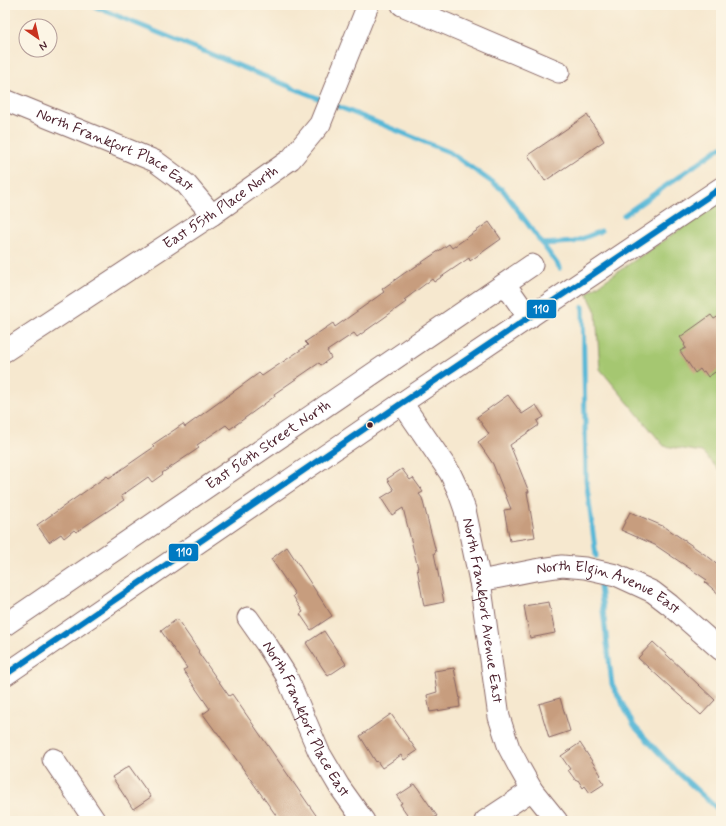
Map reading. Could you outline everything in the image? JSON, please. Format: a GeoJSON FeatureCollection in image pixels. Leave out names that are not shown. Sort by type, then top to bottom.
{"type":"FeatureCollection","features":[{"type":"Feature","properties":{"kind":"street","name":"East 55th Place North"},"geometry":{"type":"LineString","coordinates":[[5,351],[212,215],[291,159],[320,124],[368,5]]}},
{"type":"Feature","properties":{"kind":"street"},"geometry":{"type":"LineString","coordinates":[[402,5],[559,72]]}},
{"type":"Feature","properties":{"kind":"street","name":"North Frankfort Place East"},"geometry":{"type":"LineString","coordinates":[[5,100],[155,161],[186,184],[212,215]]}},
{"type":"Feature","properties":{"kind":"street"},"geometry":{"type":"LineString","coordinates":[[5,675],[402,403],[721,188]]}},
{"type":"Feature","properties":{"kind":"street","name":"East 56th Street North"},"geometry":{"type":"LineString","coordinates":[[5,625],[532,265]]}},
{"type":"Feature","properties":{"kind":"street"},"geometry":{"type":"LineString","coordinates":[[505,284],[529,318]]}},
{"type":"Feature","properties":{"kind":"street","name":"North Frankfort Avenue East"},"geometry":{"type":"LineString","coordinates":[[402,403],[450,473],[466,510],[480,581],[499,717],[509,748],[532,790],[557,821]]}},
{"type":"Feature","properties":{"kind":"street","name":"North Elgin Avenue East"},"geometry":{"type":"LineString","coordinates":[[480,581],[562,566],[584,568],[616,574],[653,592],[721,650]]}},
{"type":"Feature","properties":{"kind":"street","name":"North Frankfort Place East"},"geometry":{"type":"LineString","coordinates":[[248,618],[286,675],[319,752],[339,786],[364,821]]}},
{"type":"Feature","properties":{"kind":"street"},"geometry":{"type":"LineString","coordinates":[[52,760],[95,821]]}},
{"type":"Feature","properties":{"kind":"street"},"geometry":{"type":"LineString","coordinates":[[485,821],[532,790]]}},
{"type":"Feature","properties":{"kind":"green space"},"geometry":{"type":"Polygon","coordinates":[[[721,201],[721,472],[702,452],[664,446],[600,369],[596,312],[587,293],[721,201]]]}},
{"type":"Feature","properties":{"kind":"building"},"geometry":{"type":"Polygon","coordinates":[[[587,115],[604,141],[545,181],[528,155],[587,115]]]}},
{"type":"Feature","properties":{"kind":"building"},"geometry":{"type":"Polygon","coordinates":[[[489,222],[501,239],[470,261],[469,258],[434,282],[432,279],[404,300],[406,302],[357,337],[354,333],[327,351],[331,358],[321,365],[319,363],[274,394],[275,396],[230,429],[226,425],[197,445],[199,448],[162,473],[163,474],[152,482],[148,477],[121,496],[124,500],[76,532],[74,530],[64,538],[61,534],[49,542],[37,525],[107,476],[109,478],[154,447],[152,445],[183,424],[185,427],[259,373],[262,376],[308,345],[305,342],[333,323],[335,327],[384,292],[382,289],[409,270],[449,244],[452,248],[489,222]]]}},
{"type":"Feature","properties":{"kind":"building"},"geometry":{"type":"Polygon","coordinates":[[[711,315],[714,319],[721,315],[721,368],[708,377],[704,371],[702,372],[700,369],[695,373],[680,351],[686,348],[680,337],[711,315]]]}},
{"type":"Feature","properties":{"kind":"building"},"geometry":{"type":"Polygon","coordinates":[[[508,395],[522,414],[536,405],[544,417],[537,421],[539,425],[510,445],[529,492],[527,492],[535,537],[510,541],[504,510],[511,509],[493,464],[478,442],[489,434],[477,417],[508,395]]]}},
{"type":"Feature","properties":{"kind":"building"},"geometry":{"type":"Polygon","coordinates":[[[402,469],[410,480],[413,478],[423,492],[419,494],[422,498],[436,552],[434,553],[444,602],[424,606],[418,568],[403,508],[392,515],[381,498],[394,490],[387,479],[402,469]]]}},
{"type":"Feature","properties":{"kind":"building"},"geometry":{"type":"Polygon","coordinates":[[[630,512],[665,527],[720,566],[721,564],[721,596],[705,582],[707,580],[655,545],[621,530],[630,512]]]}},
{"type":"Feature","properties":{"kind":"building"},"geometry":{"type":"Polygon","coordinates":[[[287,547],[332,616],[311,630],[300,614],[303,612],[293,596],[295,594],[271,559],[287,547]]]}},
{"type":"Feature","properties":{"kind":"building"},"geometry":{"type":"Polygon","coordinates":[[[549,602],[555,633],[530,638],[524,606],[549,602]]]}},
{"type":"Feature","properties":{"kind":"building"},"geometry":{"type":"Polygon","coordinates":[[[177,619],[229,696],[232,694],[320,821],[280,821],[203,714],[210,709],[183,670],[187,668],[161,631],[177,619]]]}},
{"type":"Feature","properties":{"kind":"building"},"geometry":{"type":"Polygon","coordinates":[[[324,631],[346,664],[328,676],[306,643],[324,631]]]}},
{"type":"Feature","properties":{"kind":"building"},"geometry":{"type":"Polygon","coordinates":[[[653,642],[715,700],[701,715],[638,658],[653,642]]]}},
{"type":"Feature","properties":{"kind":"building"},"geometry":{"type":"Polygon","coordinates":[[[454,668],[460,699],[460,707],[430,712],[427,695],[437,692],[434,671],[454,668]]]}},
{"type":"Feature","properties":{"kind":"building"},"geometry":{"type":"Polygon","coordinates":[[[560,698],[570,731],[549,738],[539,704],[560,698]]]}},
{"type":"Feature","properties":{"kind":"building"},"geometry":{"type":"Polygon","coordinates":[[[391,714],[417,751],[404,760],[401,755],[382,768],[377,761],[376,762],[360,736],[391,714]]]}},
{"type":"Feature","properties":{"kind":"building"},"geometry":{"type":"Polygon","coordinates":[[[580,743],[601,775],[599,777],[604,784],[590,793],[585,786],[583,788],[578,780],[576,781],[568,770],[570,769],[561,756],[580,743]]]}},
{"type":"Feature","properties":{"kind":"building"},"geometry":{"type":"Polygon","coordinates":[[[129,766],[151,797],[133,809],[112,777],[129,766]]]}},
{"type":"Feature","properties":{"kind":"building"},"geometry":{"type":"Polygon","coordinates":[[[415,784],[437,816],[430,821],[414,821],[411,816],[409,817],[400,804],[402,803],[397,796],[415,784]]]}},
{"type":"Feature","properties":{"kind":"waterway"},"geometry":{"type":"LineString","coordinates":[[91,5],[325,101]]}},
{"type":"Feature","properties":{"kind":"waterway"},"geometry":{"type":"LineString","coordinates":[[332,104],[449,152],[503,190],[560,268]]}},
{"type":"Feature","properties":{"kind":"waterway"},"geometry":{"type":"LineString","coordinates":[[624,215],[721,147]]}},
{"type":"Feature","properties":{"kind":"waterway"},"geometry":{"type":"LineString","coordinates":[[542,244],[574,242],[601,231]]}},
{"type":"Feature","properties":{"kind":"waterway"},"geometry":{"type":"LineString","coordinates":[[583,307],[586,479],[596,556]]}},
{"type":"Feature","properties":{"kind":"waterway"},"geometry":{"type":"LineString","coordinates":[[600,586],[612,684],[634,726],[675,770],[721,812]]}},
{"type":"Feature","properties":{"kind":"transit line","name":"110"},"geometry":{"type":"LineString","coordinates":[[5,675],[402,403],[721,188]]}}]}
